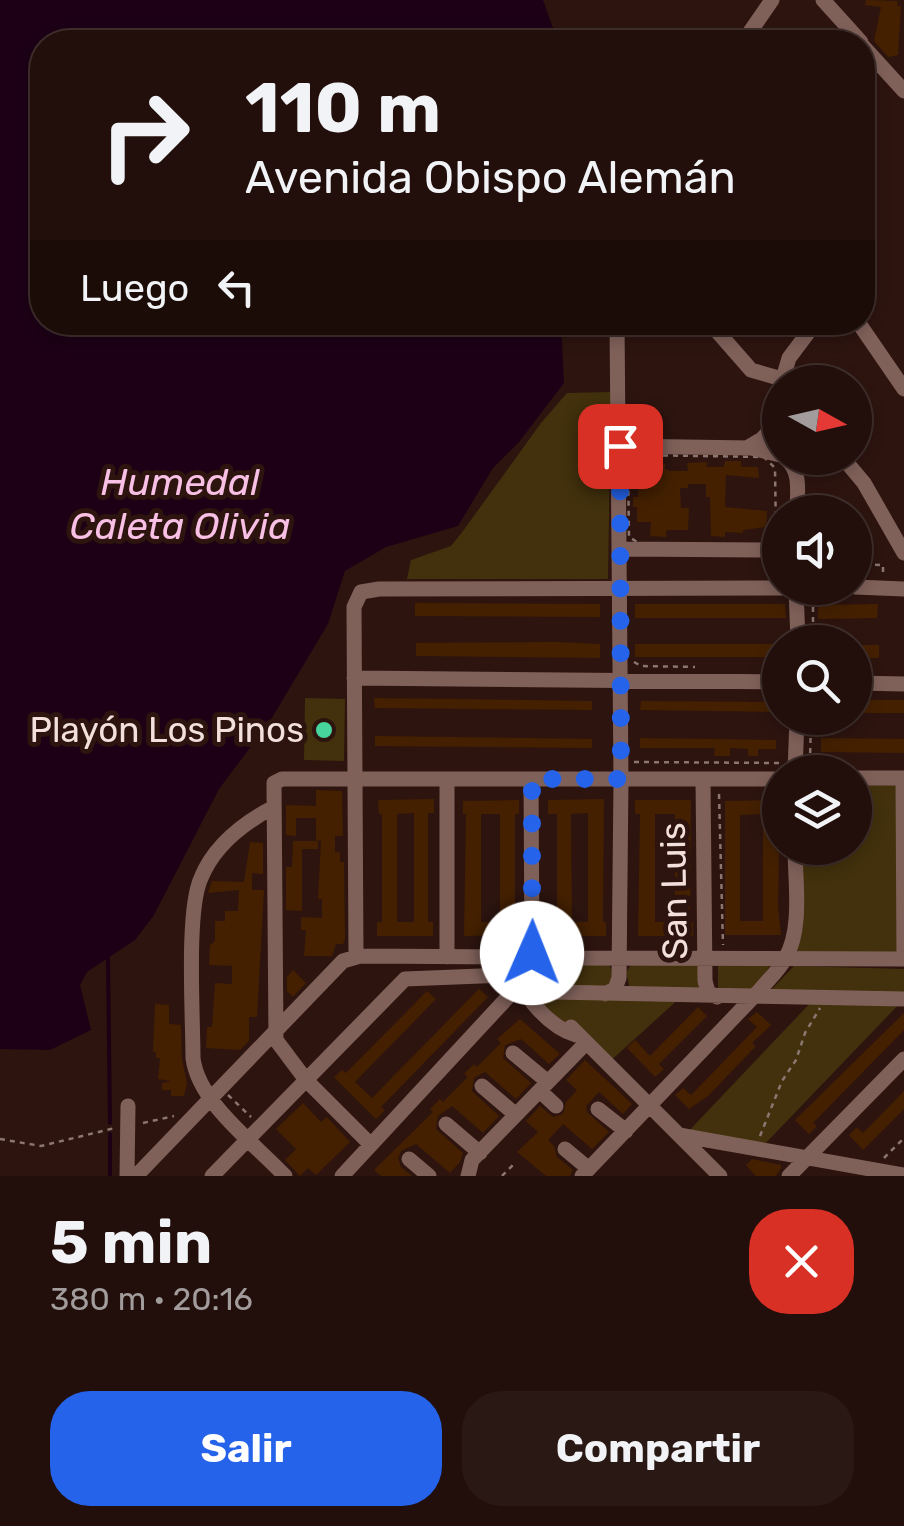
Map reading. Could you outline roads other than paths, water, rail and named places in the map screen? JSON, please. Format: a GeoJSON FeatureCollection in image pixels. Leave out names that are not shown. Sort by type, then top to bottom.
{"type":"FeatureCollection","features":[{"type":"Feature","properties":{"kind":"street"},"geometry":{"type":"LineString","coordinates":[[751,30],[772,0]]}},
{"type":"Feature","properties":{"kind":"street"},"geometry":{"type":"LineString","coordinates":[[823,0],[850,30]]}},
{"type":"Feature","properties":{"kind":"street"},"geometry":{"type":"LineString","coordinates":[[875,58],[903,88]]}},
{"type":"Feature","properties":{"kind":"street"},"geometry":{"type":"LineString","coordinates":[[606,994],[618,985],[620,958],[617,335]]}},
{"type":"Feature","properties":{"kind":"street"},"geometry":{"type":"LineString","coordinates":[[720,335],[751,370],[762,374]]}},
{"type":"Feature","properties":{"kind":"street"},"geometry":{"type":"LineString","coordinates":[[788,365],[807,335]]}},
{"type":"Feature","properties":{"kind":"street"},"geometry":{"type":"LineString","coordinates":[[867,335],[904,389]]}},
{"type":"Feature","properties":{"kind":"street"},"geometry":{"type":"LineString","coordinates":[[747,448],[762,439]]}},
{"type":"Feature","properties":{"kind":"street"},"geometry":{"type":"LineString","coordinates":[[620,446],[747,448],[762,453]]}},
{"type":"Feature","properties":{"kind":"street"},"geometry":{"type":"LineString","coordinates":[[857,475],[904,554]]}},
{"type":"Feature","properties":{"kind":"street"},"geometry":{"type":"LineString","coordinates":[[620,549],[762,550]]}},
{"type":"Feature","properties":{"kind":"street"},"geometry":{"type":"LineString","coordinates":[[136,1176],[350,959],[356,780],[356,597],[365,589],[762,588]]}},
{"type":"Feature","properties":{"kind":"street"},"geometry":{"type":"LineString","coordinates":[[872,590],[904,589]]}},
{"type":"Feature","properties":{"kind":"street"},"geometry":{"type":"LineString","coordinates":[[354,678],[762,682]]}},
{"type":"Feature","properties":{"kind":"street"},"geometry":{"type":"LineString","coordinates":[[872,683],[904,684]]}},
{"type":"Feature","properties":{"kind":"street"},"geometry":{"type":"LineString","coordinates":[[350,959],[533,955],[904,959],[903,778],[872,774]]}},
{"type":"Feature","properties":{"kind":"street"},"geometry":{"type":"LineString","coordinates":[[372,1145],[306,1080],[278,1046],[272,787],[282,779],[762,779]]}},
{"type":"Feature","properties":{"kind":"street"},"geometry":{"type":"LineString","coordinates":[[532,779],[533,955]]}},
{"type":"Feature","properties":{"kind":"street","name":"San Luis"},"geometry":{"type":"LineString","coordinates":[[703,779],[704,958],[706,987],[717,997]]}},
{"type":"Feature","properties":{"kind":"street"},"geometry":{"type":"LineString","coordinates":[[446,957],[447,781]]}},
{"type":"Feature","properties":{"kind":"street"},"geometry":{"type":"LineString","coordinates":[[272,808],[240,827],[207,866],[196,896],[193,1058],[196,1076],[209,1099],[255,1132],[284,1176]]}},
{"type":"Feature","properties":{"kind":"street"},"geometry":{"type":"LineString","coordinates":[[565,1149],[585,1172],[785,960],[793,941],[794,865]]}},
{"type":"Feature","properties":{"kind":"street"},"geometry":{"type":"LineString","coordinates":[[533,955],[517,968],[530,985],[720,1176]]}},
{"type":"Feature","properties":{"kind":"street"},"geometry":{"type":"LineString","coordinates":[[368,1176],[348,1170],[530,985],[553,980],[555,969],[533,955]]}},
{"type":"Feature","properties":{"kind":"street"},"geometry":{"type":"LineString","coordinates":[[212,1176],[396,985],[416,977],[506,975],[554,992],[904,999]]}},
{"type":"Feature","properties":{"kind":"street"},"geometry":{"type":"LineString","coordinates":[[468,1176],[472,1160],[544,1086],[581,1039]]}},
{"type":"Feature","properties":{"kind":"street"},"geometry":{"type":"LineString","coordinates":[[514,1052],[556,1106]]}},
{"type":"Feature","properties":{"kind":"street"},"geometry":{"type":"LineString","coordinates":[[788,1176],[904,1059]]}},
{"type":"Feature","properties":{"kind":"street"},"geometry":{"type":"LineString","coordinates":[[482,1086],[516,1116]]}},
{"type":"Feature","properties":{"kind":"street"},"geometry":{"type":"LineString","coordinates":[[126,1176],[128,1106]]}},
{"type":"Feature","properties":{"kind":"street"},"geometry":{"type":"LineString","coordinates":[[598,1109],[626,1131]]}},
{"type":"Feature","properties":{"kind":"street"},"geometry":{"type":"LineString","coordinates":[[446,1124],[480,1154]]}},
{"type":"Feature","properties":{"kind":"street"},"geometry":{"type":"LineString","coordinates":[[679,1135],[904,1175]]}},
{"type":"Feature","properties":{"kind":"street"},"geometry":{"type":"LineString","coordinates":[[409,1159],[429,1176]]}},
{"type":"Feature","properties":{"kind":"water","name":"Humedal Caleta Olivia"},"geometry":{"type":"Polygon","coordinates":[[[0,0],[543,0],[554,30],[30,30],[30,335],[562,335],[564,383],[519,442],[493,468],[458,526],[386,547],[345,571],[328,624],[270,721],[219,789],[154,915],[135,940],[87,972],[80,985],[91,1030],[50,1050],[0,1049],[0,0]]]}},
{"type":"Feature","properties":{"kind":"waterway"},"geometry":{"type":"LineString","coordinates":[[108,959],[110,1123]]}},
{"type":"Feature","properties":{"kind":"waterway"},"geometry":{"type":"LineString","coordinates":[[110,1134],[110,1176]]}},
{"type":"Feature","properties":{"kind":"place","name":"Playón Los Pinos"},"geometry":{"type":"Point","coordinates":[324,730]}}]}
